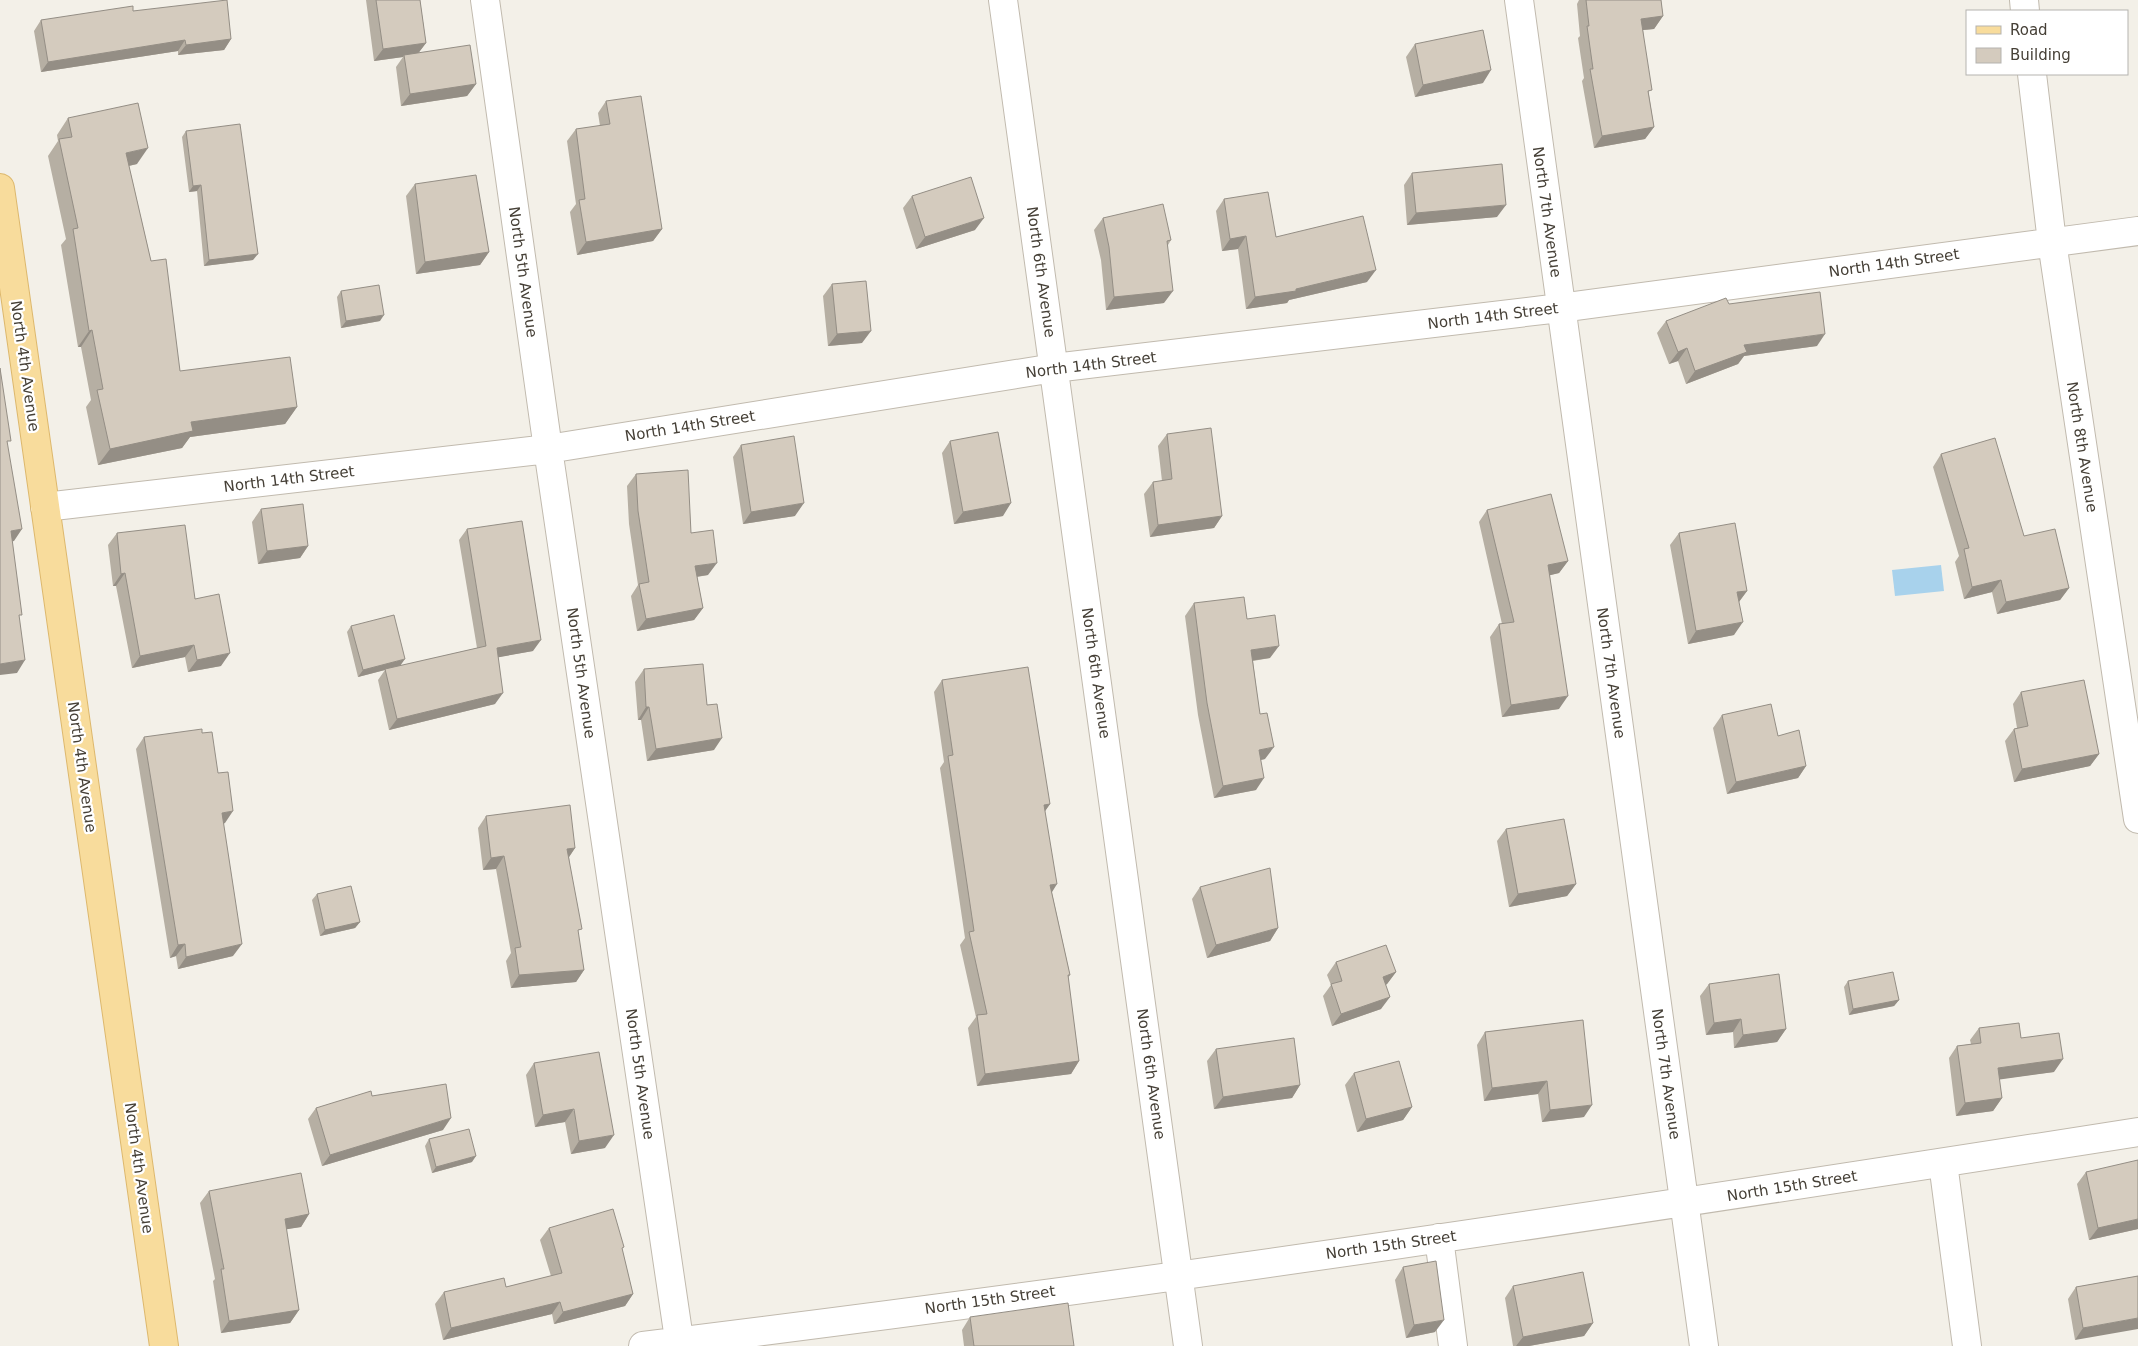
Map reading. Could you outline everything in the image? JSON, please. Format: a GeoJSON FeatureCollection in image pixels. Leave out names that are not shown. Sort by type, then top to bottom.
{"type":"FeatureCollection","features":[{"type":"Feature","properties":{"kind":"main road","name":"North 4th Avenue"},"geometry":{"type":"LineString","coordinates":[[0,188],[164,1346]]}},
{"type":"Feature","properties":{"kind":"street","name":"North 5th Avenue"},"geometry":{"type":"LineString","coordinates":[[485,0],[548,449],[680,1344]]}},
{"type":"Feature","properties":{"kind":"street","name":"North 6th Avenue"},"geometry":{"type":"LineString","coordinates":[[1003,0],[1188,1346]]}},
{"type":"Feature","properties":{"kind":"street","name":"North 7th Avenue"},"geometry":{"type":"LineString","coordinates":[[1519,0],[1704,1346]]}},
{"type":"Feature","properties":{"kind":"street","name":"North 8th Avenue"},"geometry":{"type":"LineString","coordinates":[[2032,75],[2052,242],[2138,819]]}},
{"type":"Feature","properties":{"kind":"street","name":"North 14th Street"},"geometry":{"type":"LineString","coordinates":[[45,507],[548,449],[1054,368],[1560,308],[2138,231]]}},
{"type":"Feature","properties":{"kind":"street","name":"North 15th Street"},"geometry":{"type":"LineString","coordinates":[[643,1346],[680,1344],[1684,1203],[2138,1132]]}},
{"type":"Feature","properties":{"kind":"street"},"geometry":{"type":"LineString","coordinates":[[1943,1162],[1967,1346]]}},
{"type":"Feature","properties":{"kind":"street"},"geometry":{"type":"LineString","coordinates":[[1438,1238],[1453,1346]]}},
{"type":"Feature","properties":{"kind":"water"},"geometry":{"type":"Polygon","coordinates":[[[1941,565],[1944,591],[1895,596],[1892,570],[1941,565]]]}},
{"type":"Feature","properties":{"kind":"building"},"geometry":{"type":"Polygon","coordinates":[[[227,0],[231,39],[186,45],[185,40],[48,62],[41,20],[133,6],[133,11],[227,0]]]}},
{"type":"Feature","properties":{"kind":"building"},"geometry":{"type":"Polygon","coordinates":[[[376,0],[420,0],[426,43],[383,49],[376,0]]]}},
{"type":"Feature","properties":{"kind":"building"},"geometry":{"type":"Polygon","coordinates":[[[1586,0],[1661,0],[1663,16],[1641,19],[1652,90],[1648,91],[1654,127],[1602,136],[1590,69],[1593,69],[1587,26],[1589,26],[1586,0]]]}},
{"type":"Feature","properties":{"kind":"building"},"geometry":{"type":"Polygon","coordinates":[[[1483,30],[1491,70],[1423,85],[1415,44],[1483,30]]]}},
{"type":"Feature","properties":{"kind":"building"},"geometry":{"type":"Polygon","coordinates":[[[470,45],[476,84],[410,94],[404,55],[470,45]]]}},
{"type":"Feature","properties":{"kind":"building"},"geometry":{"type":"Polygon","coordinates":[[[641,96],[662,229],[586,242],[579,200],[585,199],[576,129],[610,124],[606,101],[641,96]]]}},
{"type":"Feature","properties":{"kind":"building"},"geometry":{"type":"Polygon","coordinates":[[[138,103],[148,148],[126,153],[151,261],[166,259],[180,371],[290,357],[297,407],[191,422],[193,431],[110,449],[97,390],[103,389],[92,330],[89,331],[73,229],[78,228],[59,139],[72,137],[68,118],[138,103]]]}},
{"type":"Feature","properties":{"kind":"building"},"geometry":{"type":"Polygon","coordinates":[[[240,124],[258,254],[209,260],[201,185],[193,186],[186,131],[240,124]]]}},
{"type":"Feature","properties":{"kind":"building"},"geometry":{"type":"Polygon","coordinates":[[[1502,164],[1506,205],[1416,213],[1412,173],[1502,164]]]}},
{"type":"Feature","properties":{"kind":"building"},"geometry":{"type":"Polygon","coordinates":[[[476,175],[489,252],[425,262],[415,184],[476,175]]]}},
{"type":"Feature","properties":{"kind":"building"},"geometry":{"type":"Polygon","coordinates":[[[971,177],[984,218],[925,237],[912,196],[971,177]]]}},
{"type":"Feature","properties":{"kind":"building"},"geometry":{"type":"Polygon","coordinates":[[[1268,192],[1276,237],[1363,216],[1376,270],[1296,289],[1296,291],[1255,297],[1246,236],[1230,239],[1224,199],[1268,192]]]}},
{"type":"Feature","properties":{"kind":"building"},"geometry":{"type":"Polygon","coordinates":[[[1163,204],[1171,240],[1167,241],[1173,291],[1114,297],[1109,247],[1103,218],[1163,204]]]}},
{"type":"Feature","properties":{"kind":"building"},"geometry":{"type":"Polygon","coordinates":[[[866,281],[871,331],[837,334],[832,284],[866,281]]]}},
{"type":"Feature","properties":{"kind":"building"},"geometry":{"type":"Polygon","coordinates":[[[379,285],[384,315],[346,321],[341,291],[379,285]]]}},
{"type":"Feature","properties":{"kind":"building"},"geometry":{"type":"Polygon","coordinates":[[[1820,292],[1825,334],[1744,345],[1747,352],[1695,371],[1687,348],[1678,352],[1666,321],[1726,298],[1729,304],[1820,292]]]}},
{"type":"Feature","properties":{"kind":"building"},"geometry":{"type":"Polygon","coordinates":[[[0,368],[11,441],[7,441],[22,529],[11,531],[22,615],[19,615],[25,660],[0,664],[0,368]]]}},
{"type":"Feature","properties":{"kind":"building"},"geometry":{"type":"Polygon","coordinates":[[[1211,428],[1222,516],[1158,525],[1153,482],[1172,479],[1167,434],[1211,428]]]}},
{"type":"Feature","properties":{"kind":"building"},"geometry":{"type":"Polygon","coordinates":[[[998,432],[1011,503],[963,512],[950,441],[998,432]]]}},
{"type":"Feature","properties":{"kind":"building"},"geometry":{"type":"Polygon","coordinates":[[[794,436],[804,503],[751,512],[741,445],[794,436]]]}},
{"type":"Feature","properties":{"kind":"building"},"geometry":{"type":"Polygon","coordinates":[[[1995,438],[2024,536],[2055,529],[2069,588],[2006,602],[2001,580],[1972,587],[1964,549],[1969,548],[1941,454],[1995,438]]]}},
{"type":"Feature","properties":{"kind":"building"},"geometry":{"type":"Polygon","coordinates":[[[688,470],[691,533],[713,530],[717,563],[695,566],[703,608],[646,619],[639,584],[649,582],[638,511],[636,474],[688,470]]]}},
{"type":"Feature","properties":{"kind":"building"},"geometry":{"type":"Polygon","coordinates":[[[1551,494],[1568,561],[1548,565],[1568,696],[1511,705],[1499,624],[1514,622],[1487,510],[1551,494]]]}},
{"type":"Feature","properties":{"kind":"building"},"geometry":{"type":"Polygon","coordinates":[[[303,504],[308,546],[267,551],[261,509],[303,504]]]}},
{"type":"Feature","properties":{"kind":"building"},"geometry":{"type":"Polygon","coordinates":[[[522,521],[541,640],[497,648],[503,693],[397,719],[385,669],[486,646],[467,529],[522,521]]]}},
{"type":"Feature","properties":{"kind":"building"},"geometry":{"type":"Polygon","coordinates":[[[1735,523],[1747,591],[1737,592],[1743,622],[1696,631],[1679,533],[1735,523]]]}},
{"type":"Feature","properties":{"kind":"building"},"geometry":{"type":"Polygon","coordinates":[[[185,525],[195,599],[219,594],[230,653],[197,660],[194,645],[140,656],[125,573],[121,574],[117,533],[185,525]]]}},
{"type":"Feature","properties":{"kind":"building"},"geometry":{"type":"Polygon","coordinates":[[[1244,597],[1247,619],[1275,615],[1279,646],[1251,650],[1260,714],[1267,713],[1274,747],[1259,750],[1264,778],[1223,786],[1207,703],[1194,603],[1244,597]]]}},
{"type":"Feature","properties":{"kind":"building"},"geometry":{"type":"Polygon","coordinates":[[[394,615],[405,659],[363,670],[351,626],[394,615]]]}},
{"type":"Feature","properties":{"kind":"building"},"geometry":{"type":"Polygon","coordinates":[[[703,664],[707,705],[717,704],[722,738],[656,749],[649,707],[646,707],[644,669],[703,664]]]}},
{"type":"Feature","properties":{"kind":"building"},"geometry":{"type":"Polygon","coordinates":[[[1028,667],[1050,804],[1044,805],[1057,884],[1050,885],[1070,975],[1068,975],[1079,1061],[985,1074],[977,1015],[987,1014],[969,932],[974,931],[948,756],[953,755],[942,680],[1028,667]]]}},
{"type":"Feature","properties":{"kind":"building"},"geometry":{"type":"Polygon","coordinates":[[[2084,680],[2099,754],[2022,769],[2014,729],[2028,726],[2021,692],[2084,680]]]}},
{"type":"Feature","properties":{"kind":"building"},"geometry":{"type":"Polygon","coordinates":[[[1771,704],[1778,736],[1799,730],[1806,766],[1736,782],[1722,715],[1771,704]]]}},
{"type":"Feature","properties":{"kind":"building"},"geometry":{"type":"Polygon","coordinates":[[[202,729],[202,733],[212,732],[218,773],[228,772],[233,811],[222,813],[242,944],[186,957],[185,944],[178,945],[144,737],[202,729]]]}},
{"type":"Feature","properties":{"kind":"building"},"geometry":{"type":"Polygon","coordinates":[[[570,805],[575,848],[567,849],[582,929],[578,930],[584,970],[519,975],[515,948],[521,947],[504,856],[491,858],[486,816],[570,805]]]}},
{"type":"Feature","properties":{"kind":"building"},"geometry":{"type":"Polygon","coordinates":[[[1564,819],[1576,884],[1518,894],[1506,829],[1564,819]]]}},
{"type":"Feature","properties":{"kind":"building"},"geometry":{"type":"Polygon","coordinates":[[[1270,868],[1278,928],[1216,945],[1200,887],[1270,868]]]}},
{"type":"Feature","properties":{"kind":"building"},"geometry":{"type":"Polygon","coordinates":[[[351,886],[360,922],[325,930],[317,894],[351,886]]]}},
{"type":"Feature","properties":{"kind":"building"},"geometry":{"type":"Polygon","coordinates":[[[1386,945],[1396,972],[1383,977],[1390,997],[1341,1014],[1331,984],[1342,981],[1336,962],[1386,945]]]}},
{"type":"Feature","properties":{"kind":"building"},"geometry":{"type":"Polygon","coordinates":[[[1893,972],[1899,1000],[1853,1009],[1848,981],[1893,972]]]}},
{"type":"Feature","properties":{"kind":"building"},"geometry":{"type":"Polygon","coordinates":[[[1779,974],[1786,1029],[1743,1035],[1741,1019],[1714,1023],[1709,984],[1779,974]]]}},
{"type":"Feature","properties":{"kind":"building"},"geometry":{"type":"Polygon","coordinates":[[[1583,1020],[1592,1105],[1550,1110],[1547,1081],[1492,1088],[1485,1032],[1583,1020]]]}},
{"type":"Feature","properties":{"kind":"building"},"geometry":{"type":"Polygon","coordinates":[[[2019,1023],[2021,1038],[2059,1033],[2063,1059],[1998,1068],[2002,1098],[1965,1103],[1957,1046],[1981,1043],[1979,1028],[2019,1023]]]}},
{"type":"Feature","properties":{"kind":"building"},"geometry":{"type":"Polygon","coordinates":[[[1294,1038],[1300,1085],[1223,1097],[1216,1049],[1294,1038]]]}},
{"type":"Feature","properties":{"kind":"building"},"geometry":{"type":"Polygon","coordinates":[[[599,1052],[614,1135],[579,1141],[574,1109],[543,1115],[534,1063],[599,1052]]]}},
{"type":"Feature","properties":{"kind":"building"},"geometry":{"type":"Polygon","coordinates":[[[1399,1061],[1412,1107],[1366,1119],[1354,1073],[1399,1061]]]}},
{"type":"Feature","properties":{"kind":"building"},"geometry":{"type":"Polygon","coordinates":[[[446,1084],[451,1118],[330,1155],[316,1108],[371,1091],[372,1096],[446,1084]]]}},
{"type":"Feature","properties":{"kind":"building"},"geometry":{"type":"Polygon","coordinates":[[[469,1129],[476,1156],[436,1167],[429,1139],[469,1129]]]}},
{"type":"Feature","properties":{"kind":"building"},"geometry":{"type":"Polygon","coordinates":[[[2138,1160],[2138,1219],[2098,1228],[2086,1172],[2138,1160]]]}},
{"type":"Feature","properties":{"kind":"building"},"geometry":{"type":"Polygon","coordinates":[[[301,1173],[309,1214],[285,1219],[299,1310],[229,1321],[221,1269],[224,1269],[209,1191],[301,1173]]]}},
{"type":"Feature","properties":{"kind":"building"},"geometry":{"type":"Polygon","coordinates":[[[613,1209],[624,1247],[622,1248],[633,1294],[563,1312],[560,1302],[451,1328],[444,1292],[504,1278],[506,1287],[562,1273],[549,1228],[613,1209]]]}},
{"type":"Feature","properties":{"kind":"building"},"geometry":{"type":"Polygon","coordinates":[[[1436,1261],[1444,1320],[1414,1325],[1403,1267],[1436,1261]]]}},
{"type":"Feature","properties":{"kind":"building"},"geometry":{"type":"Polygon","coordinates":[[[1583,1272],[1593,1323],[1523,1337],[1513,1286],[1583,1272]]]}},
{"type":"Feature","properties":{"kind":"building"},"geometry":{"type":"Polygon","coordinates":[[[2138,1276],[2138,1318],[2083,1328],[2076,1287],[2138,1276]]]}},
{"type":"Feature","properties":{"kind":"building"},"geometry":{"type":"Polygon","coordinates":[[[1068,1303],[1074,1346],[974,1346],[970,1317],[1068,1303]]]}}]}
